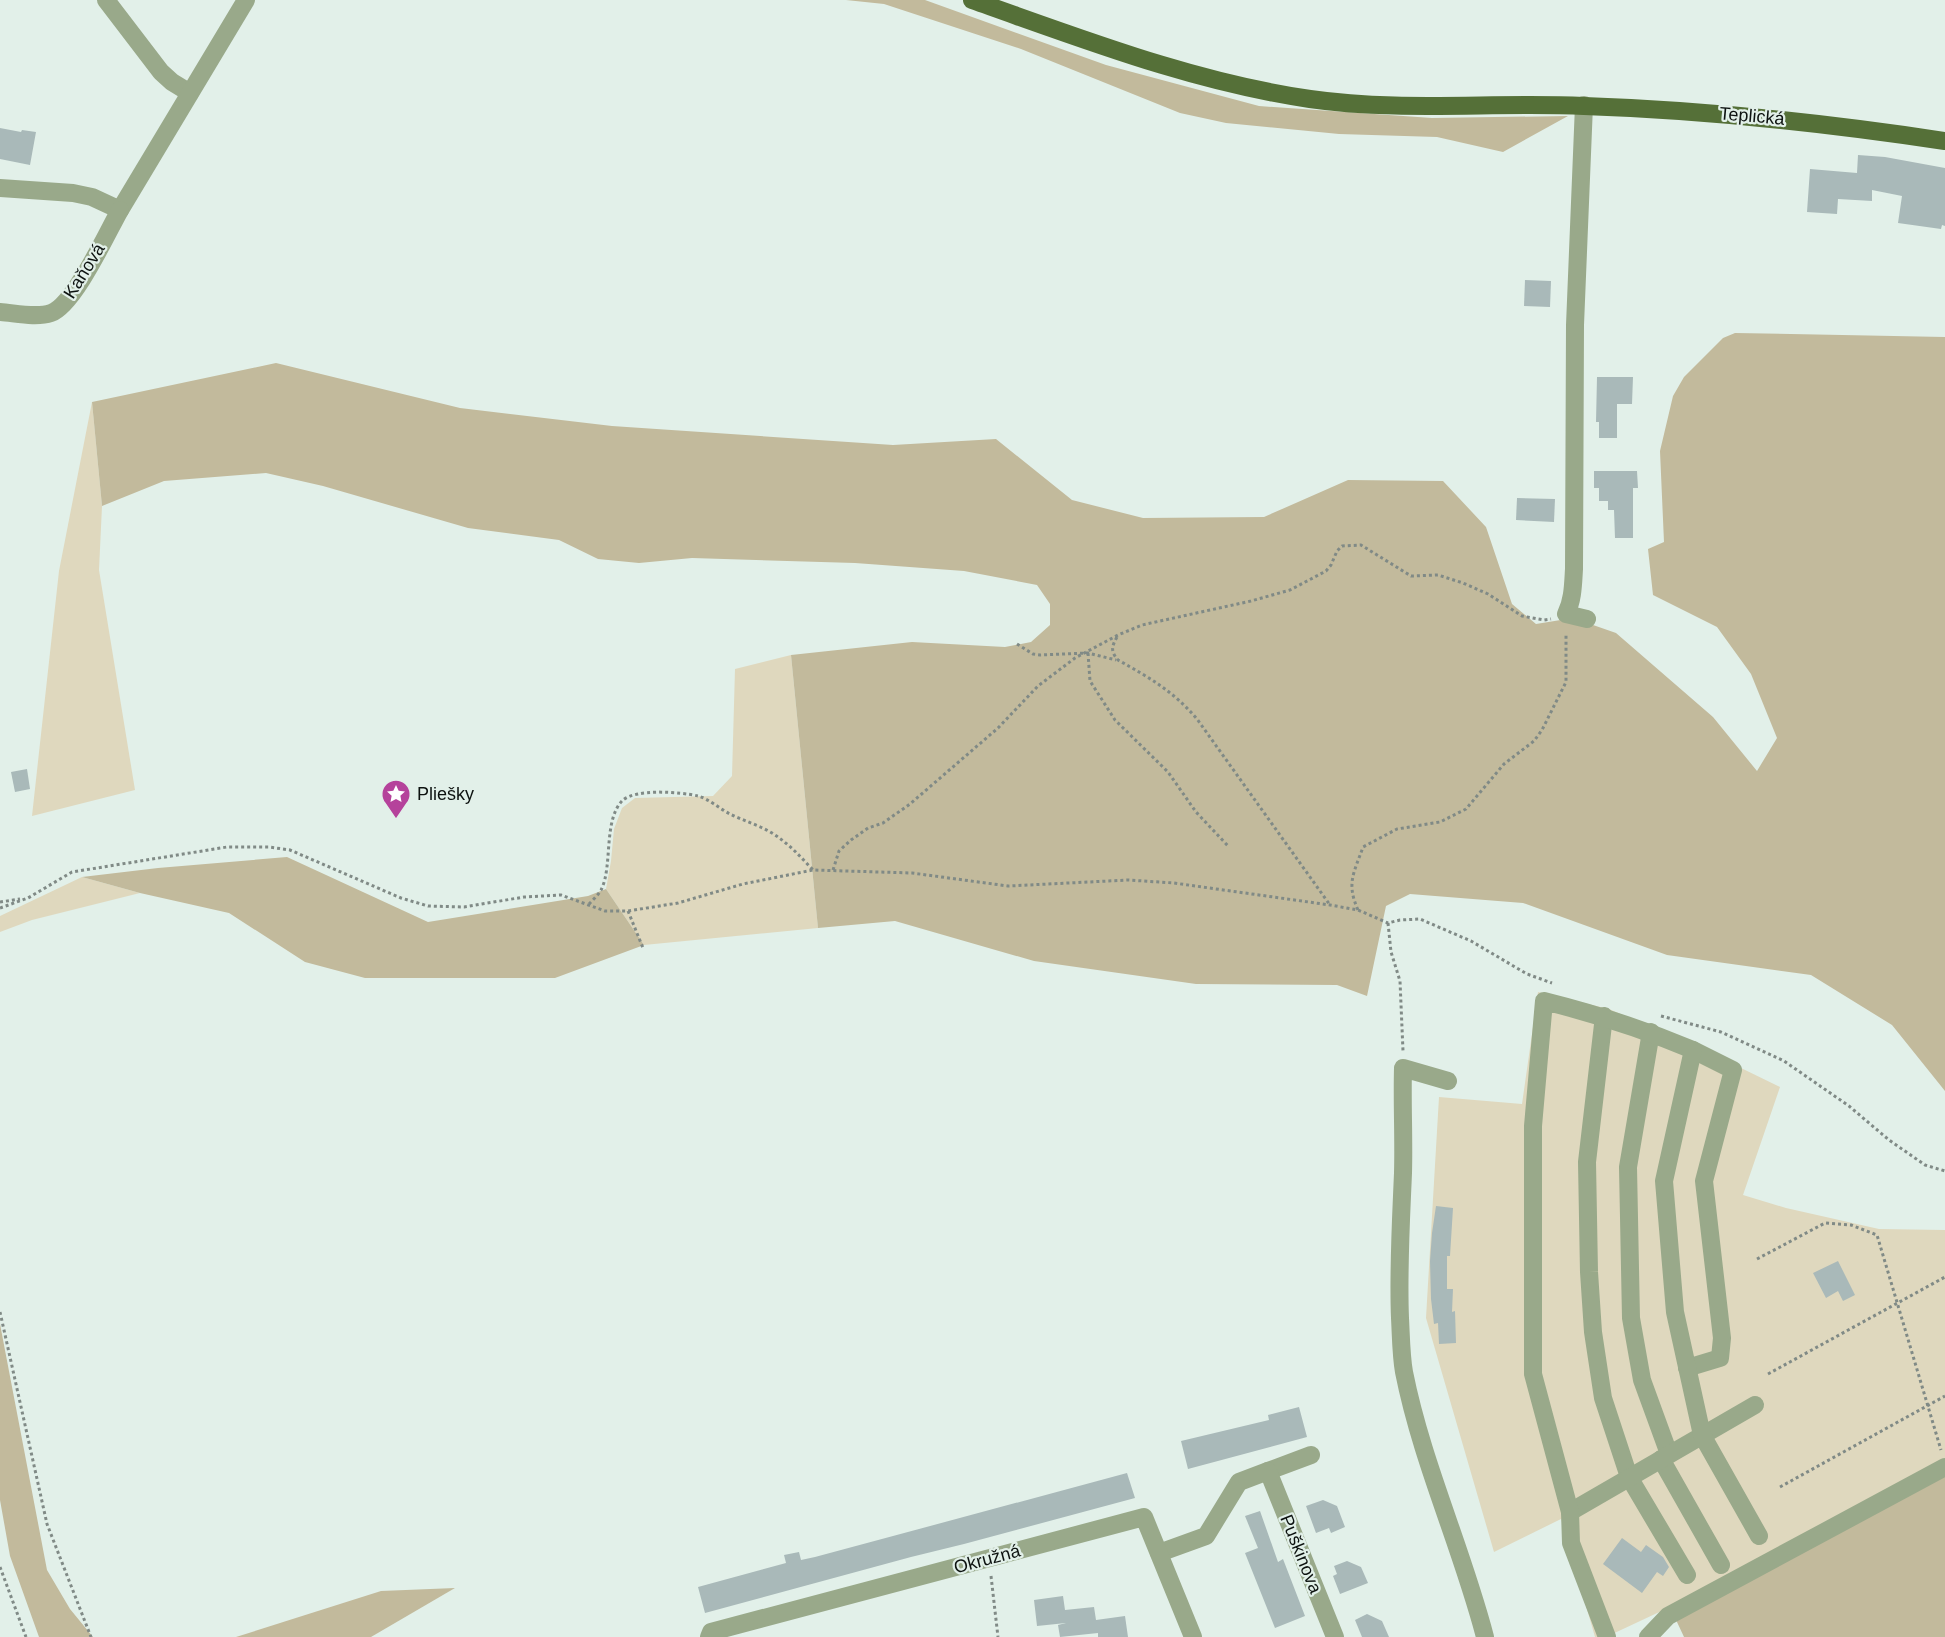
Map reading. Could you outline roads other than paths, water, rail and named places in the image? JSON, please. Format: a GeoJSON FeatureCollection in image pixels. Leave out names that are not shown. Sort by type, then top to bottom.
{"type":"FeatureCollection","features":[{"type":"Feature","properties":{"kind":"main road","name":"Teplická"},"geometry":{"type":"LineString","coordinates":[[972,0],[1124,54],[1234,85],[1312,99],[1388,105],[1584,105],[1684,110],[1787,119],[1945,141]]}},
{"type":"Feature","properties":{"kind":"street"},"geometry":{"type":"LineString","coordinates":[[106,0],[161,72],[189,93]]}},
{"type":"Feature","properties":{"kind":"street","name":"Kaňová"},"geometry":{"type":"LineString","coordinates":[[0,312],[40,315],[52,313],[60,307],[78,284],[246,0]]}},
{"type":"Feature","properties":{"kind":"street"},"geometry":{"type":"LineString","coordinates":[[1584,105],[1575,325],[1574,569],[1573,594],[1566,614],[1587,619]]}},
{"type":"Feature","properties":{"kind":"street"},"geometry":{"type":"LineString","coordinates":[[0,188],[73,193],[92,197],[120,210]]}},
{"type":"Feature","properties":{"kind":"street"},"geometry":{"type":"LineString","coordinates":[[1608,1637],[1571,1543],[1570,1512],[1533,1374],[1533,1126],[1544,1001],[1604,1016],[1651,1032],[1733,1070],[1704,1181],[1722,1338],[1720,1358],[1687,1368]]}},
{"type":"Feature","properties":{"kind":"street"},"geometry":{"type":"LineString","coordinates":[[1604,1016],[1587,1162],[1589,1272],[1593,1332],[1603,1398],[1629,1477],[1687,1575]]}},
{"type":"Feature","properties":{"kind":"street"},"geometry":{"type":"LineString","coordinates":[[1651,1032],[1628,1167],[1631,1308],[1642,1380],[1665,1456],[1721,1565]]}},
{"type":"Feature","properties":{"kind":"street"},"geometry":{"type":"LineString","coordinates":[[1693,1050],[1664,1181],[1675,1312],[1702,1436],[1759,1536]]}},
{"type":"Feature","properties":{"kind":"street"},"geometry":{"type":"LineString","coordinates":[[1448,1081],[1403,1068],[1404,1154],[1398,1273],[1404,1370],[1435,1486],[1474,1597],[1485,1637]]}},
{"type":"Feature","properties":{"kind":"street"},"geometry":{"type":"LineString","coordinates":[[1570,1512],[1755,1405]]}},
{"type":"Feature","properties":{"kind":"street"},"geometry":{"type":"LineString","coordinates":[[1159,1553],[1206,1536],[1239,1482],[1311,1455]]}},
{"type":"Feature","properties":{"kind":"street"},"geometry":{"type":"LineString","coordinates":[[1649,1637],[1668,1616],[1944,1463]]}},
{"type":"Feature","properties":{"kind":"street","name":"Puškinova"},"geometry":{"type":"LineString","coordinates":[[1268,1471],[1335,1637]]}},
{"type":"Feature","properties":{"kind":"street","name":"Okružná"},"geometry":{"type":"LineString","coordinates":[[710,1637],[711,1632],[1144,1517],[1193,1637]]}},
{"type":"Feature","properties":{"kind":"place","name":"Pliešky"},"geometry":{"type":"Point","coordinates":[396,820]}}]}
